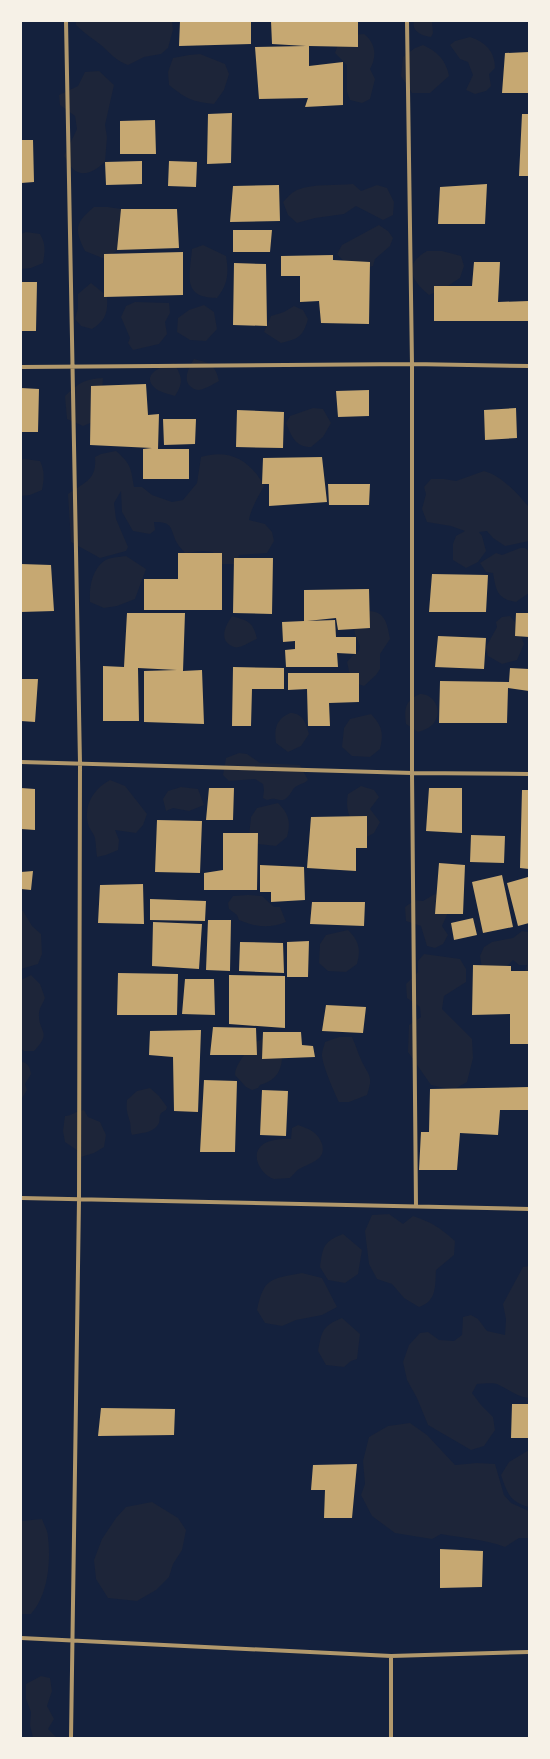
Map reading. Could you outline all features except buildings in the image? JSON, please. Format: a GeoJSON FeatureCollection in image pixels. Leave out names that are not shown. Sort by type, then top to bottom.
{"type":"FeatureCollection","features":[{"type":"Feature","properties":{"kind":"street"},"geometry":{"type":"LineString","coordinates":[[66,21],[80,763],[79,1200],[71,1738]]}},
{"type":"Feature","properties":{"kind":"street"},"geometry":{"type":"LineString","coordinates":[[407,21],[412,364],[412,773],[416,1206]]}},
{"type":"Feature","properties":{"kind":"street"},"geometry":{"type":"LineString","coordinates":[[21,367],[73,368],[412,364],[529,366]]}},
{"type":"Feature","properties":{"kind":"street"},"geometry":{"type":"LineString","coordinates":[[21,762],[412,773],[529,774]]}},
{"type":"Feature","properties":{"kind":"street"},"geometry":{"type":"LineString","coordinates":[[21,1198],[529,1209]]}},
{"type":"Feature","properties":{"kind":"street"},"geometry":{"type":"LineString","coordinates":[[21,1638],[391,1656],[529,1652]]}},
{"type":"Feature","properties":{"kind":"street"},"geometry":{"type":"LineString","coordinates":[[391,1656],[391,1738]]}},
{"type":"Feature","properties":{"kind":"shaded area"},"geometry":{"type":"Polygon","coordinates":[[[76,21],[172,21],[173,30],[168,48],[161,54],[144,57],[128,65],[117,59],[82,31],[76,25],[76,21]]]}},
{"type":"Feature","properties":{"kind":"shaded area"},"geometry":{"type":"Polygon","coordinates":[[[414,21],[432,21],[433,33],[431,37],[418,32],[414,28],[414,21]]]}},
{"type":"Feature","properties":{"kind":"shaded area"},"geometry":{"type":"Polygon","coordinates":[[[364,34],[371,42],[374,50],[374,60],[370,69],[375,79],[370,99],[362,103],[350,100],[347,92],[347,65],[335,53],[339,41],[352,35],[364,34]]]}},
{"type":"Feature","properties":{"kind":"shaded area"},"geometry":{"type":"Polygon","coordinates":[[[470,37],[488,48],[495,62],[495,68],[489,74],[491,86],[486,91],[475,94],[466,90],[473,75],[468,62],[460,59],[450,45],[455,41],[470,37]]]}},
{"type":"Feature","properties":{"kind":"shaded area"},"geometry":{"type":"Polygon","coordinates":[[[423,45],[440,57],[446,65],[449,76],[430,93],[412,93],[401,76],[403,57],[415,48],[423,45]]]}},
{"type":"Feature","properties":{"kind":"shaded area"},"geometry":{"type":"Polygon","coordinates":[[[200,54],[225,64],[229,74],[224,90],[214,104],[190,99],[169,85],[168,72],[173,58],[200,54]]]}},
{"type":"Feature","properties":{"kind":"shaded area"},"geometry":{"type":"Polygon","coordinates":[[[99,71],[114,85],[105,125],[107,137],[105,162],[90,172],[82,173],[73,169],[64,156],[77,129],[75,116],[60,105],[59,95],[78,86],[85,72],[99,71]]]}},
{"type":"Feature","properties":{"kind":"shaded area"},"geometry":{"type":"Polygon","coordinates":[[[353,184],[361,191],[377,185],[387,188],[394,202],[393,215],[383,220],[356,206],[344,214],[315,218],[297,223],[288,215],[283,202],[293,192],[304,188],[353,184]]]}},
{"type":"Feature","properties":{"kind":"shaded area"},"geometry":{"type":"Polygon","coordinates":[[[94,207],[121,209],[122,247],[105,259],[85,251],[79,237],[78,227],[80,222],[94,207]]]}},
{"type":"Feature","properties":{"kind":"shaded area"},"geometry":{"type":"Polygon","coordinates":[[[379,225],[388,231],[393,238],[390,246],[375,259],[373,266],[354,272],[337,254],[342,245],[379,225]]]}},
{"type":"Feature","properties":{"kind":"shaded area"},"geometry":{"type":"Polygon","coordinates":[[[26,232],[40,234],[44,245],[43,263],[31,268],[21,269],[21,234],[26,232]]]}},
{"type":"Feature","properties":{"kind":"shaded area"},"geometry":{"type":"Polygon","coordinates":[[[203,245],[226,256],[227,278],[221,293],[217,298],[206,297],[198,294],[190,283],[192,249],[203,245]]]}},
{"type":"Feature","properties":{"kind":"shaded area"},"geometry":{"type":"Polygon","coordinates":[[[427,251],[442,251],[461,256],[464,266],[460,278],[443,289],[429,295],[414,279],[412,273],[414,262],[419,256],[427,251]]]}},
{"type":"Feature","properties":{"kind":"shaded area"},"geometry":{"type":"Polygon","coordinates":[[[91,283],[107,296],[105,316],[92,329],[81,326],[75,319],[78,308],[78,294],[91,283]]]}},
{"type":"Feature","properties":{"kind":"shaded area"},"geometry":{"type":"Polygon","coordinates":[[[135,302],[169,303],[170,313],[165,322],[167,334],[159,344],[133,350],[128,343],[130,338],[121,317],[126,306],[135,302]]]}},
{"type":"Feature","properties":{"kind":"shaded area"},"geometry":{"type":"Polygon","coordinates":[[[204,305],[214,312],[217,329],[206,341],[190,340],[177,332],[178,318],[189,310],[204,305]]]}},
{"type":"Feature","properties":{"kind":"shaded area"},"geometry":{"type":"Polygon","coordinates":[[[294,306],[303,310],[308,319],[304,330],[299,336],[281,343],[264,332],[271,316],[284,312],[294,306]]]}},
{"type":"Feature","properties":{"kind":"shaded area"},"geometry":{"type":"Polygon","coordinates":[[[194,359],[211,365],[216,371],[219,381],[207,388],[197,390],[192,388],[187,381],[187,373],[194,359]]]}},
{"type":"Feature","properties":{"kind":"shaded area"},"geometry":{"type":"Polygon","coordinates":[[[174,363],[181,380],[180,387],[175,396],[155,388],[151,383],[150,378],[155,371],[174,363]]]}},
{"type":"Feature","properties":{"kind":"shaded area"},"geometry":{"type":"Polygon","coordinates":[[[103,378],[100,419],[83,426],[67,419],[65,396],[82,382],[91,379],[103,378]]]}},
{"type":"Feature","properties":{"kind":"shaded area"},"geometry":{"type":"Polygon","coordinates":[[[313,408],[323,409],[331,423],[323,437],[311,447],[306,447],[295,440],[286,423],[290,416],[313,408]]]}},
{"type":"Feature","properties":{"kind":"shaded area"},"geometry":{"type":"Polygon","coordinates":[[[116,451],[125,459],[130,467],[134,487],[142,487],[152,495],[172,502],[183,500],[197,483],[201,457],[221,454],[246,463],[259,477],[264,486],[253,507],[249,520],[265,524],[272,532],[274,541],[267,553],[239,555],[237,564],[217,564],[213,552],[203,551],[185,553],[177,543],[170,527],[165,523],[154,522],[155,530],[150,534],[133,531],[122,512],[121,491],[114,503],[116,519],[128,547],[126,551],[100,558],[71,542],[68,494],[89,480],[92,476],[95,465],[95,457],[101,454],[116,451]]]}},
{"type":"Feature","properties":{"kind":"shaded area"},"geometry":{"type":"Polygon","coordinates":[[[21,460],[40,461],[43,468],[44,479],[42,490],[30,495],[21,496],[21,460]]]}},
{"type":"Feature","properties":{"kind":"shaded area"},"geometry":{"type":"Polygon","coordinates":[[[484,471],[491,473],[503,481],[529,507],[529,541],[505,546],[493,538],[487,531],[479,532],[482,536],[486,551],[478,562],[466,568],[453,560],[453,544],[456,536],[465,531],[451,526],[427,522],[422,509],[426,494],[424,487],[431,479],[456,481],[484,471]]]}},
{"type":"Feature","properties":{"kind":"shaded area"},"geometry":{"type":"Polygon","coordinates":[[[520,548],[525,548],[529,551],[529,593],[516,602],[505,599],[498,593],[493,573],[486,572],[480,563],[496,553],[502,555],[520,548]]]}},
{"type":"Feature","properties":{"kind":"shaded area"},"geometry":{"type":"Polygon","coordinates":[[[126,556],[146,569],[135,599],[117,606],[104,608],[90,602],[92,579],[100,565],[109,559],[126,556]]]}},
{"type":"Feature","properties":{"kind":"shaded area"},"geometry":{"type":"Polygon","coordinates":[[[361,610],[375,612],[383,617],[387,625],[390,639],[380,654],[380,669],[364,686],[351,680],[347,662],[359,651],[360,646],[354,628],[361,610]]]}},
{"type":"Feature","properties":{"kind":"shaded area"},"geometry":{"type":"Polygon","coordinates":[[[232,616],[242,619],[252,625],[257,639],[244,646],[236,647],[230,645],[225,639],[224,635],[232,616]]]}},
{"type":"Feature","properties":{"kind":"shaded area"},"geometry":{"type":"Polygon","coordinates":[[[510,616],[515,622],[524,644],[517,660],[502,664],[488,656],[486,647],[497,627],[496,622],[502,617],[510,616]]]}},
{"type":"Feature","properties":{"kind":"shaded area"},"geometry":{"type":"Polygon","coordinates":[[[420,694],[428,696],[435,702],[438,715],[435,722],[431,726],[418,732],[406,724],[405,714],[408,702],[420,694]]]}},
{"type":"Feature","properties":{"kind":"shaded area"},"geometry":{"type":"Polygon","coordinates":[[[294,713],[303,719],[309,734],[301,746],[288,752],[276,743],[275,733],[279,721],[285,715],[294,713]]]}},
{"type":"Feature","properties":{"kind":"shaded area"},"geometry":{"type":"Polygon","coordinates":[[[371,714],[380,726],[382,738],[380,749],[370,757],[352,756],[342,747],[344,728],[350,719],[371,714]]]}},
{"type":"Feature","properties":{"kind":"shaded area"},"geometry":{"type":"Polygon","coordinates":[[[239,753],[247,754],[260,763],[300,765],[308,780],[294,788],[288,797],[283,800],[267,800],[263,798],[263,784],[255,779],[229,781],[223,775],[226,758],[239,753]]]}},
{"type":"Feature","properties":{"kind":"shaded area"},"geometry":{"type":"Polygon","coordinates":[[[110,780],[125,786],[147,814],[143,825],[136,833],[115,830],[119,840],[118,850],[97,857],[95,838],[87,820],[88,806],[90,799],[99,788],[110,780]]]}},
{"type":"Feature","properties":{"kind":"shaded area"},"geometry":{"type":"Polygon","coordinates":[[[361,786],[374,790],[379,797],[370,809],[380,822],[374,833],[363,839],[350,818],[347,807],[348,794],[361,786]]]}},
{"type":"Feature","properties":{"kind":"shaded area"},"geometry":{"type":"Polygon","coordinates":[[[181,787],[198,789],[204,805],[189,811],[173,808],[166,811],[163,799],[168,791],[181,787]]]}},
{"type":"Feature","properties":{"kind":"shaded area"},"geometry":{"type":"Polygon","coordinates":[[[278,803],[285,811],[288,818],[289,827],[287,837],[276,846],[258,844],[249,836],[251,817],[257,808],[278,803]]]}},
{"type":"Feature","properties":{"kind":"shaded area"},"geometry":{"type":"Polygon","coordinates":[[[435,894],[446,896],[451,906],[442,926],[448,935],[443,944],[435,948],[427,946],[421,926],[406,921],[405,907],[415,900],[423,901],[435,894]]]}},
{"type":"Feature","properties":{"kind":"shaded area"},"geometry":{"type":"Polygon","coordinates":[[[233,896],[262,896],[274,907],[280,907],[286,922],[274,926],[262,926],[239,920],[237,915],[229,909],[228,903],[233,896]]]}},
{"type":"Feature","properties":{"kind":"shaded area"},"geometry":{"type":"Polygon","coordinates":[[[21,910],[32,926],[41,934],[42,954],[38,964],[21,969],[21,910]]]}},
{"type":"Feature","properties":{"kind":"shaded area"},"geometry":{"type":"Polygon","coordinates":[[[348,930],[357,942],[359,954],[357,964],[346,972],[328,971],[319,963],[320,944],[326,935],[348,930]]]}},
{"type":"Feature","properties":{"kind":"shaded area"},"geometry":{"type":"Polygon","coordinates":[[[522,931],[529,932],[529,982],[525,971],[527,965],[519,965],[513,960],[504,969],[482,969],[480,956],[484,947],[492,942],[513,938],[522,931]]]}},
{"type":"Feature","properties":{"kind":"shaded area"},"geometry":{"type":"Polygon","coordinates":[[[424,954],[460,959],[466,969],[466,982],[444,996],[442,1009],[472,1039],[473,1058],[467,1082],[453,1090],[431,1085],[408,1052],[409,1025],[421,1017],[420,1007],[407,998],[406,984],[418,972],[418,961],[424,954]]]}},
{"type":"Feature","properties":{"kind":"shaded area"},"geometry":{"type":"Polygon","coordinates":[[[31,975],[40,984],[45,998],[39,1013],[40,1025],[44,1035],[40,1044],[34,1051],[24,1051],[21,1049],[21,980],[31,975]]]}},
{"type":"Feature","properties":{"kind":"shaded area"},"geometry":{"type":"Polygon","coordinates":[[[339,1037],[352,1037],[370,1077],[367,1095],[349,1102],[339,1102],[322,1058],[325,1042],[339,1037]]]}},
{"type":"Feature","properties":{"kind":"shaded area"},"geometry":{"type":"Polygon","coordinates":[[[263,1039],[282,1051],[282,1063],[275,1077],[260,1085],[258,1088],[252,1090],[246,1087],[235,1075],[235,1071],[250,1044],[263,1039]]]}},
{"type":"Feature","properties":{"kind":"shaded area"},"geometry":{"type":"Polygon","coordinates":[[[21,1062],[27,1064],[31,1074],[25,1084],[27,1090],[21,1100],[21,1062]]]}},
{"type":"Feature","properties":{"kind":"shaded area"},"geometry":{"type":"Polygon","coordinates":[[[150,1088],[159,1096],[167,1107],[166,1110],[161,1114],[159,1124],[155,1128],[132,1135],[127,1111],[127,1100],[137,1091],[150,1088]]]}},
{"type":"Feature","properties":{"kind":"shaded area"},"geometry":{"type":"Polygon","coordinates":[[[84,1110],[88,1117],[100,1122],[106,1135],[104,1147],[94,1153],[81,1157],[78,1155],[78,1151],[65,1142],[63,1131],[65,1116],[84,1110]]]}},
{"type":"Feature","properties":{"kind":"shaded area"},"geometry":{"type":"Polygon","coordinates":[[[298,1125],[316,1134],[322,1144],[322,1154],[316,1160],[298,1170],[290,1178],[274,1179],[265,1174],[259,1165],[257,1160],[258,1150],[267,1142],[291,1139],[292,1128],[298,1125]]]}},
{"type":"Feature","properties":{"kind":"shaded area"},"geometry":{"type":"Polygon","coordinates":[[[389,1214],[403,1224],[413,1216],[431,1223],[455,1241],[454,1255],[436,1270],[435,1287],[432,1297],[429,1301],[419,1307],[404,1298],[392,1284],[377,1279],[369,1264],[365,1231],[372,1215],[389,1214]]]}},
{"type":"Feature","properties":{"kind":"shaded area"},"geometry":{"type":"Polygon","coordinates":[[[343,1234],[362,1250],[358,1274],[345,1283],[328,1280],[320,1267],[323,1249],[325,1246],[331,1240],[343,1234]]]}},
{"type":"Feature","properties":{"kind":"shaded area"},"geometry":{"type":"Polygon","coordinates":[[[529,1266],[529,1398],[517,1395],[497,1384],[477,1384],[472,1393],[493,1417],[495,1430],[484,1446],[471,1450],[428,1425],[417,1398],[407,1380],[403,1362],[409,1345],[420,1333],[428,1332],[439,1340],[454,1341],[462,1335],[463,1317],[471,1315],[478,1319],[487,1331],[505,1335],[506,1319],[503,1304],[523,1267],[529,1266]]]}},
{"type":"Feature","properties":{"kind":"shaded area"},"geometry":{"type":"Polygon","coordinates":[[[302,1273],[322,1278],[337,1307],[322,1315],[296,1320],[282,1326],[265,1323],[257,1310],[266,1285],[270,1281],[276,1279],[302,1273]]]}},
{"type":"Feature","properties":{"kind":"shaded area"},"geometry":{"type":"Polygon","coordinates":[[[342,1318],[360,1334],[357,1359],[351,1361],[344,1367],[326,1365],[318,1351],[322,1334],[330,1324],[342,1318]]]}},
{"type":"Feature","properties":{"kind":"shaded area"},"geometry":{"type":"Polygon","coordinates":[[[410,1423],[427,1435],[455,1465],[477,1463],[495,1464],[504,1495],[511,1503],[529,1511],[529,1538],[519,1538],[505,1547],[481,1540],[441,1534],[432,1539],[395,1533],[372,1516],[361,1495],[365,1484],[363,1461],[369,1437],[388,1426],[410,1423]]]}},
{"type":"Feature","properties":{"kind":"shaded area"},"geometry":{"type":"Polygon","coordinates":[[[529,1450],[529,1507],[517,1502],[510,1496],[501,1475],[509,1462],[529,1450]]]}},
{"type":"Feature","properties":{"kind":"shaded area"},"geometry":{"type":"Polygon","coordinates":[[[152,1502],[178,1518],[186,1530],[182,1550],[173,1564],[169,1577],[156,1590],[137,1601],[108,1598],[96,1579],[94,1560],[102,1539],[116,1518],[126,1507],[152,1502]]]}},
{"type":"Feature","properties":{"kind":"shaded area"},"geometry":{"type":"Polygon","coordinates":[[[42,1519],[47,1530],[49,1547],[45,1588],[37,1606],[31,1614],[21,1614],[21,1521],[42,1519]]]}},
{"type":"Feature","properties":{"kind":"shaded area"},"geometry":{"type":"Polygon","coordinates":[[[41,1676],[50,1678],[52,1691],[47,1706],[54,1719],[48,1729],[57,1738],[33,1738],[30,1725],[31,1712],[26,1699],[26,1684],[41,1676]]]}}]}
